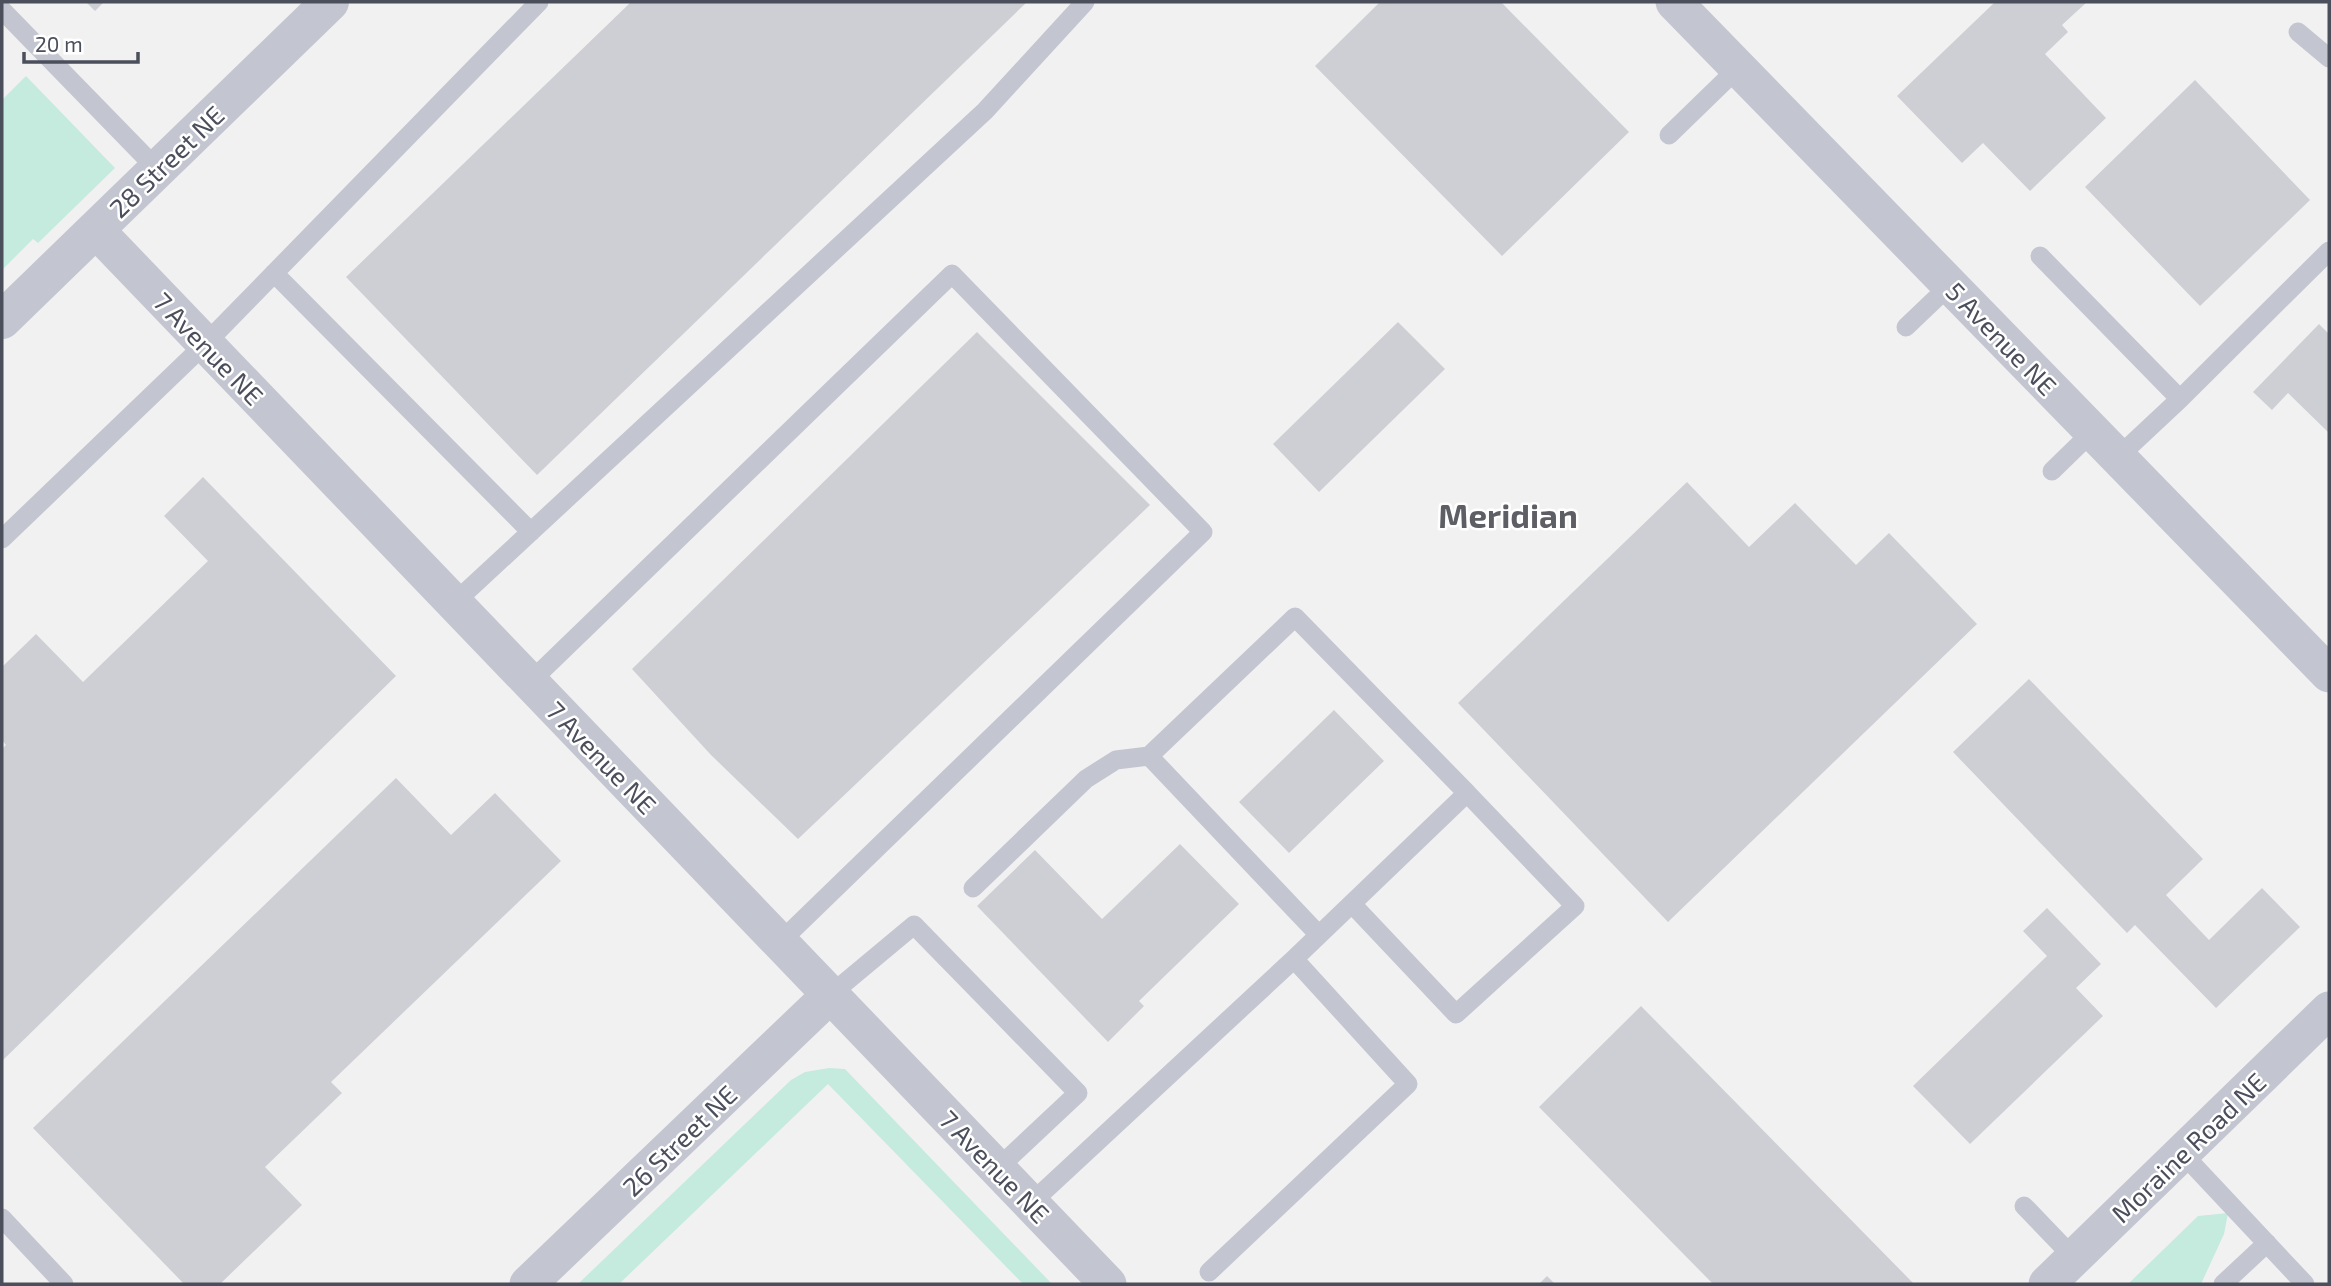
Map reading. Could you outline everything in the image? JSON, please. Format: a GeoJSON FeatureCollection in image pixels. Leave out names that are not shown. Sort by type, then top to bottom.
{"type":"FeatureCollection","features":[{"type":"Feature","properties":{"kind":"street","name":"28 Street NE"},"geometry":{"type":"LineString","coordinates":[[2,320],[330,2]]}},
{"type":"Feature","properties":{"kind":"street","name":"5 Avenue NE"},"geometry":{"type":"LineString","coordinates":[[1674,2],[2329,674]]}},
{"type":"Feature","properties":{"kind":"street","name":"7 Avenue NE"},"geometry":{"type":"LineString","coordinates":[[96,230],[1108,1284]]}},
{"type":"Feature","properties":{"kind":"street","name":"26 Street NE"},"geometry":{"type":"LineString","coordinates":[[528,1284],[830,995]]}},
{"type":"Feature","properties":{"kind":"street","name":"Moraine Road NE"},"geometry":{"type":"LineString","coordinates":[[2047,1284],[2329,1010]]}},
{"type":"Feature","properties":{"kind":"lane"},"geometry":{"type":"LineString","coordinates":[[2,539],[205,344],[539,2]]}},
{"type":"Feature","properties":{"kind":"lane"},"geometry":{"type":"LineString","coordinates":[[454,603],[985,111],[1085,2]]}},
{"type":"Feature","properties":{"kind":"lane"},"geometry":{"type":"LineString","coordinates":[[2,10],[158,170]]}},
{"type":"Feature","properties":{"kind":"lane"},"geometry":{"type":"LineString","coordinates":[[2298,32],[2329,58]]}},
{"type":"Feature","properties":{"kind":"lane"},"geometry":{"type":"LineString","coordinates":[[1669,135],[1738,68]]}},
{"type":"Feature","properties":{"kind":"lane"},"geometry":{"type":"LineString","coordinates":[[2118,457],[2329,251]]}},
{"type":"Feature","properties":{"kind":"lane"},"geometry":{"type":"LineString","coordinates":[[2040,256],[2180,399]]}},
{"type":"Feature","properties":{"kind":"lane"},"geometry":{"type":"LineString","coordinates":[[274,273],[531,532]]}},
{"type":"Feature","properties":{"kind":"lane"},"geometry":{"type":"LineString","coordinates":[[530,682],[952,274],[1203,532],[780,942]]}},
{"type":"Feature","properties":{"kind":"lane"},"geometry":{"type":"LineString","coordinates":[[1906,327],[1950,285]]}},
{"type":"Feature","properties":{"kind":"lane"},"geometry":{"type":"LineString","coordinates":[[2052,471],[2093,431]]}},
{"type":"Feature","properties":{"kind":"lane"},"geometry":{"type":"LineString","coordinates":[[973,888],[1086,779],[1116,760],[1149,755],[1295,617],[1575,906],[1457,1014],[1352,904]]}},
{"type":"Feature","properties":{"kind":"lane"},"geometry":{"type":"LineString","coordinates":[[1149,755],[1319,935]]}},
{"type":"Feature","properties":{"kind":"lane"},"geometry":{"type":"LineString","coordinates":[[1030,1204],[1294,959],[1467,793]]}},
{"type":"Feature","properties":{"kind":"lane"},"geometry":{"type":"LineString","coordinates":[[830,995],[914,925],[1078,1093],[998,1168]]}},
{"type":"Feature","properties":{"kind":"lane"},"geometry":{"type":"LineString","coordinates":[[1209,1272],[1408,1084],[1294,959]]}},
{"type":"Feature","properties":{"kind":"lane"},"geometry":{"type":"LineString","coordinates":[[2182,1153],[2305,1284]]}},
{"type":"Feature","properties":{"kind":"lane"},"geometry":{"type":"LineString","coordinates":[[2024,1206],[2074,1258]]}},
{"type":"Feature","properties":{"kind":"lane"},"geometry":{"type":"LineString","coordinates":[[2,1218],[64,1284]]}},
{"type":"Feature","properties":{"kind":"lane"},"geometry":{"type":"LineString","coordinates":[[2223,1284],[2267,1243]]}},
{"type":"Feature","properties":{"kind":"green space"},"geometry":{"type":"Polygon","coordinates":[[[26,76],[115,168],[38,243],[33,239],[2,270],[2,100],[26,76]]]}},
{"type":"Feature","properties":{"kind":"green space"},"geometry":{"type":"Polygon","coordinates":[[[829,1068],[845,1069],[1052,1284],[1023,1284],[828,1084],[619,1284],[578,1284],[791,1080],[805,1072],[829,1068]]]}},
{"type":"Feature","properties":{"kind":"green space"},"geometry":{"type":"Polygon","coordinates":[[[2228,1213],[2224,1234],[2201,1284],[2128,1284],[2198,1216],[2228,1213]]]}},
{"type":"Feature","properties":{"kind":"building"},"geometry":{"type":"Polygon","coordinates":[[[86,2],[104,2],[95,11],[86,2]]]}},
{"type":"Feature","properties":{"kind":"building"},"geometry":{"type":"Polygon","coordinates":[[[631,2],[1027,2],[537,475],[346,277],[631,2]]]}},
{"type":"Feature","properties":{"kind":"building"},"geometry":{"type":"Polygon","coordinates":[[[1380,2],[1501,2],[1629,132],[1502,256],[1315,66],[1380,2]]]}},
{"type":"Feature","properties":{"kind":"building"},"geometry":{"type":"Polygon","coordinates":[[[1995,2],[2087,2],[2062,25],[2068,32],[2045,54],[2106,118],[2030,191],[1983,143],[1962,163],[1897,96],[1995,2]]]}},
{"type":"Feature","properties":{"kind":"building"},"geometry":{"type":"Polygon","coordinates":[[[2195,80],[2310,200],[2200,306],[2085,187],[2195,80]]]}},
{"type":"Feature","properties":{"kind":"building"},"geometry":{"type":"Polygon","coordinates":[[[1398,322],[1445,369],[1319,492],[1273,444],[1398,322]]]}},
{"type":"Feature","properties":{"kind":"building"},"geometry":{"type":"Polygon","coordinates":[[[2319,324],[2329,334],[2329,433],[2288,393],[2272,410],[2253,392],[2319,324]]]}},
{"type":"Feature","properties":{"kind":"building"},"geometry":{"type":"Polygon","coordinates":[[[977,332],[1150,505],[798,839],[711,755],[632,669],[977,332]]]}},
{"type":"Feature","properties":{"kind":"building"},"geometry":{"type":"Polygon","coordinates":[[[203,477],[396,676],[2,1061],[2,749],[6,745],[2,740],[2,667],[36,634],[83,682],[208,561],[164,516],[203,477]]]}},
{"type":"Feature","properties":{"kind":"building"},"geometry":{"type":"Polygon","coordinates":[[[1687,482],[1749,547],[1795,503],[1856,565],[1889,533],[1977,624],[1668,922],[1458,703],[1687,482]]]}},
{"type":"Feature","properties":{"kind":"building"},"geometry":{"type":"Polygon","coordinates":[[[2029,679],[2203,859],[2166,895],[2209,940],[2262,888],[2300,927],[2216,1008],[2135,925],[2127,933],[1953,752],[2029,679]]]}},
{"type":"Feature","properties":{"kind":"building"},"geometry":{"type":"Polygon","coordinates":[[[1334,710],[1384,761],[1289,853],[1239,802],[1334,710]]]}},
{"type":"Feature","properties":{"kind":"building"},"geometry":{"type":"Polygon","coordinates":[[[396,778],[451,835],[495,793],[561,861],[331,1082],[342,1093],[265,1167],[302,1205],[220,1284],[184,1284],[33,1128],[396,778]]]}},
{"type":"Feature","properties":{"kind":"building"},"geometry":{"type":"Polygon","coordinates":[[[1180,844],[1239,904],[1139,1001],[1144,1006],[1108,1042],[977,906],[1035,850],[1102,919],[1180,844]]]}},
{"type":"Feature","properties":{"kind":"building"},"geometry":{"type":"Polygon","coordinates":[[[2047,908],[2101,964],[2076,988],[2103,1016],[1970,1144],[1913,1086],[2047,956],[2023,931],[2047,908]]]}},
{"type":"Feature","properties":{"kind":"building"},"geometry":{"type":"Polygon","coordinates":[[[1641,1006],[1914,1284],[1713,1284],[1539,1107],[1641,1006]]]}},
{"type":"Feature","properties":{"kind":"building"},"geometry":{"type":"Polygon","coordinates":[[[1547,1276],[1555,1284],[1539,1284],[1547,1276]]]}},
{"type":"Feature","properties":{"kind":"district","name":"Meridian"},"geometry":{"type":"Point","coordinates":[1508,515]}}]}
